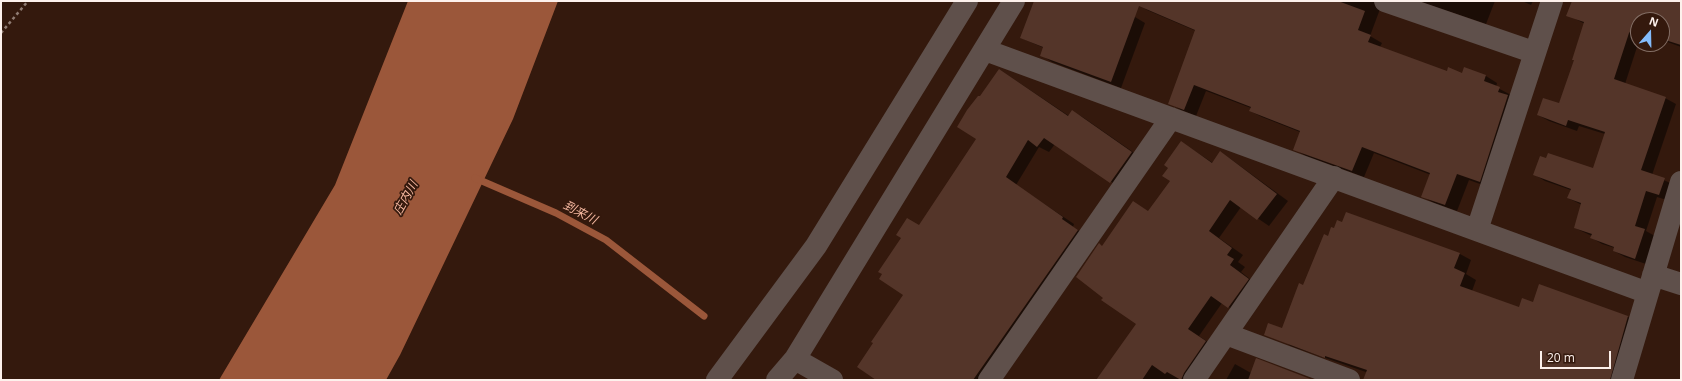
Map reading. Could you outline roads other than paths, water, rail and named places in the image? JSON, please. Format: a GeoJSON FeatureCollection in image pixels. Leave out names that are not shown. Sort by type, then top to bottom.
{"type":"FeatureCollection","features":[{"type":"Feature","properties":{"kind":"street"},"geometry":{"type":"LineString","coordinates":[[717,380],[816,246],[967,1]]}},
{"type":"Feature","properties":{"kind":"street"},"geometry":{"type":"LineString","coordinates":[[777,380],[795,359],[1014,1]]}},
{"type":"Feature","properties":{"kind":"street"},"geometry":{"type":"LineString","coordinates":[[1385,1],[1533,52]]}},
{"type":"Feature","properties":{"kind":"street"},"geometry":{"type":"LineString","coordinates":[[1477,230],[1533,52],[1552,1]]}},
{"type":"Feature","properties":{"kind":"street"},"geometry":{"type":"LineString","coordinates":[[985,50],[1477,230],[1650,284],[1681,284]]}},
{"type":"Feature","properties":{"kind":"street"},"geometry":{"type":"LineString","coordinates":[[990,380],[1171,118]]}},
{"type":"Feature","properties":{"kind":"street"},"geometry":{"type":"LineString","coordinates":[[1194,380],[1334,178]]}},
{"type":"Feature","properties":{"kind":"street"},"geometry":{"type":"LineString","coordinates":[[1622,380],[1681,182]]}},
{"type":"Feature","properties":{"kind":"street"},"geometry":{"type":"LineString","coordinates":[[1226,334],[1349,380]]}},
{"type":"Feature","properties":{"kind":"street"},"geometry":{"type":"LineString","coordinates":[[795,359],[832,380]]}},
{"type":"Feature","properties":{"kind":"water","name":"庄内川"},"geometry":{"type":"Polygon","coordinates":[[[408,1],[558,1],[513,119],[400,355],[386,380],[219,380],[335,185],[408,1]]]}},
{"type":"Feature","properties":{"kind":"waterway","name":"到来川"},"geometry":{"type":"LineString","coordinates":[[475,178],[556,213],[606,240],[704,316]]}}]}
